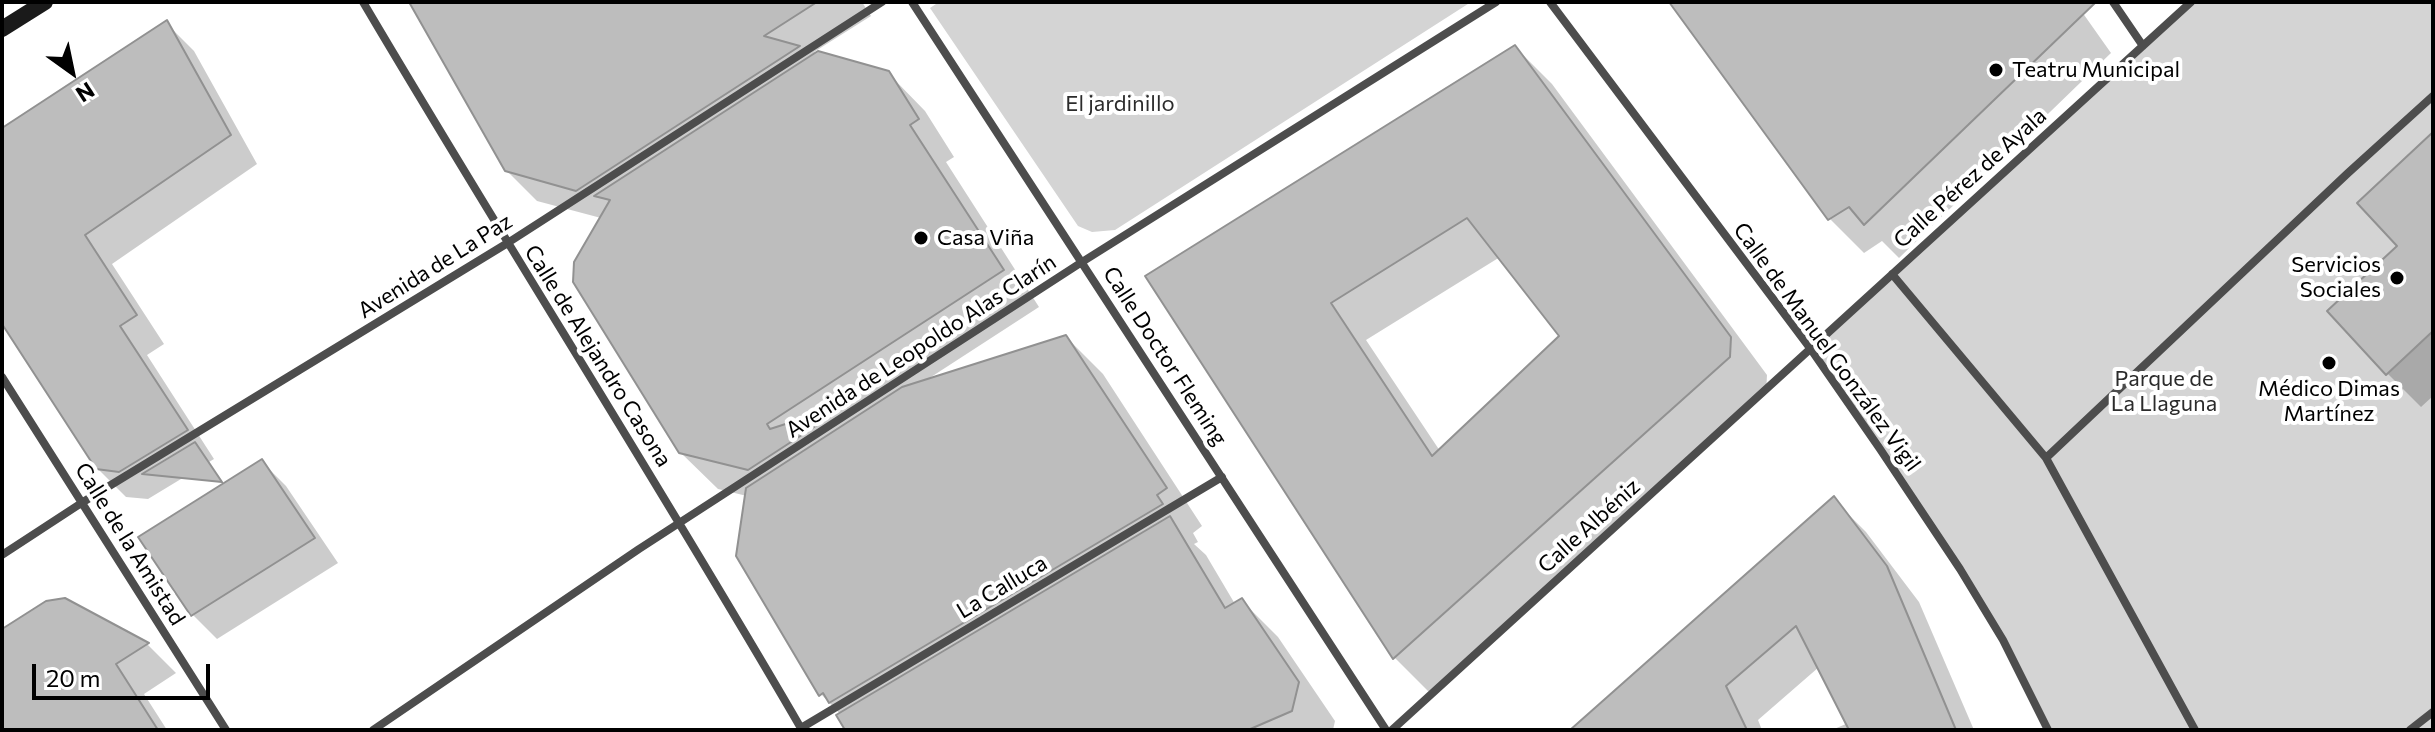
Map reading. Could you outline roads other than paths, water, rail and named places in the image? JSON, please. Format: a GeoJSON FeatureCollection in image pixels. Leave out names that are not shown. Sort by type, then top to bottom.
{"type":"FeatureCollection","features":[{"type":"Feature","properties":{"kind":"street"},"geometry":{"type":"LineString","coordinates":[[2,29],[45,2]]}},
{"type":"Feature","properties":{"kind":"street","name":"Calle de Alejandro Casona"},"geometry":{"type":"LineString","coordinates":[[363,2],[506,244],[682,524],[802,729]]}},
{"type":"Feature","properties":{"kind":"street","name":"Avenida de La Paz"},"geometry":{"type":"LineString","coordinates":[[2,555],[83,502],[506,244],[882,2]]}},
{"type":"Feature","properties":{"kind":"street","name":"Calle Doctor Fleming"},"geometry":{"type":"LineString","coordinates":[[912,2],[1389,730]]}},
{"type":"Feature","properties":{"kind":"street","name":"Avenida de Leopoldo Alas Clarín"},"geometry":{"type":"LineString","coordinates":[[373,730],[639,549],[1082,262],[1496,2]]}},
{"type":"Feature","properties":{"kind":"street","name":"Calle de Manuel González Vigil"},"geometry":{"type":"LineString","coordinates":[[1550,2],[1810,348],[1960,569],[2003,640],[2048,730]]}},
{"type":"Feature","properties":{"kind":"street"},"geometry":{"type":"LineString","coordinates":[[2113,2],[2143,46]]}},
{"type":"Feature","properties":{"kind":"street","name":"Calle Pérez de Ayala"},"geometry":{"type":"LineString","coordinates":[[1810,348],[2191,2]]}},
{"type":"Feature","properties":{"kind":"street"},"geometry":{"type":"LineString","coordinates":[[2046,458],[2433,96]]}},
{"type":"Feature","properties":{"kind":"street"},"geometry":{"type":"LineString","coordinates":[[1892,274],[2046,458],[2195,730]]}},
{"type":"Feature","properties":{"kind":"street","name":"Calle Albéniz"},"geometry":{"type":"LineString","coordinates":[[1389,730],[1810,348]]}},
{"type":"Feature","properties":{"kind":"street","name":"Calle de la Amistad"},"geometry":{"type":"LineString","coordinates":[[2,377],[226,730]]}},
{"type":"Feature","properties":{"kind":"street","name":"La Calluca"},"geometry":{"type":"LineString","coordinates":[[802,729],[1222,477]]}},
{"type":"Feature","properties":{"kind":"street"},"geometry":{"type":"LineString","coordinates":[[2410,730],[2433,712]]}},
{"type":"Feature","properties":{"kind":"place","name":"Teatru Municipal"},"geometry":{"type":"Point","coordinates":[1996,70]}},
{"type":"Feature","properties":{"kind":"place","name":"Casa Viña"},"geometry":{"type":"Point","coordinates":[921,238]}},
{"type":"Feature","properties":{"kind":"place","name":"Servicios Sociales"},"geometry":{"type":"Point","coordinates":[2397,278]}},
{"type":"Feature","properties":{"kind":"place","name":"Médico Dimas Martínez"},"geometry":{"type":"Point","coordinates":[2329,363]}},
{"type":"Feature","properties":{"kind":"park label","name":"El jardinillo"},"geometry":{"type":"Point","coordinates":[1120,104]}},
{"type":"Feature","properties":{"kind":"park label","name":"Parque de La Llaguna"},"geometry":{"type":"Point","coordinates":[2164,392]}}]}
